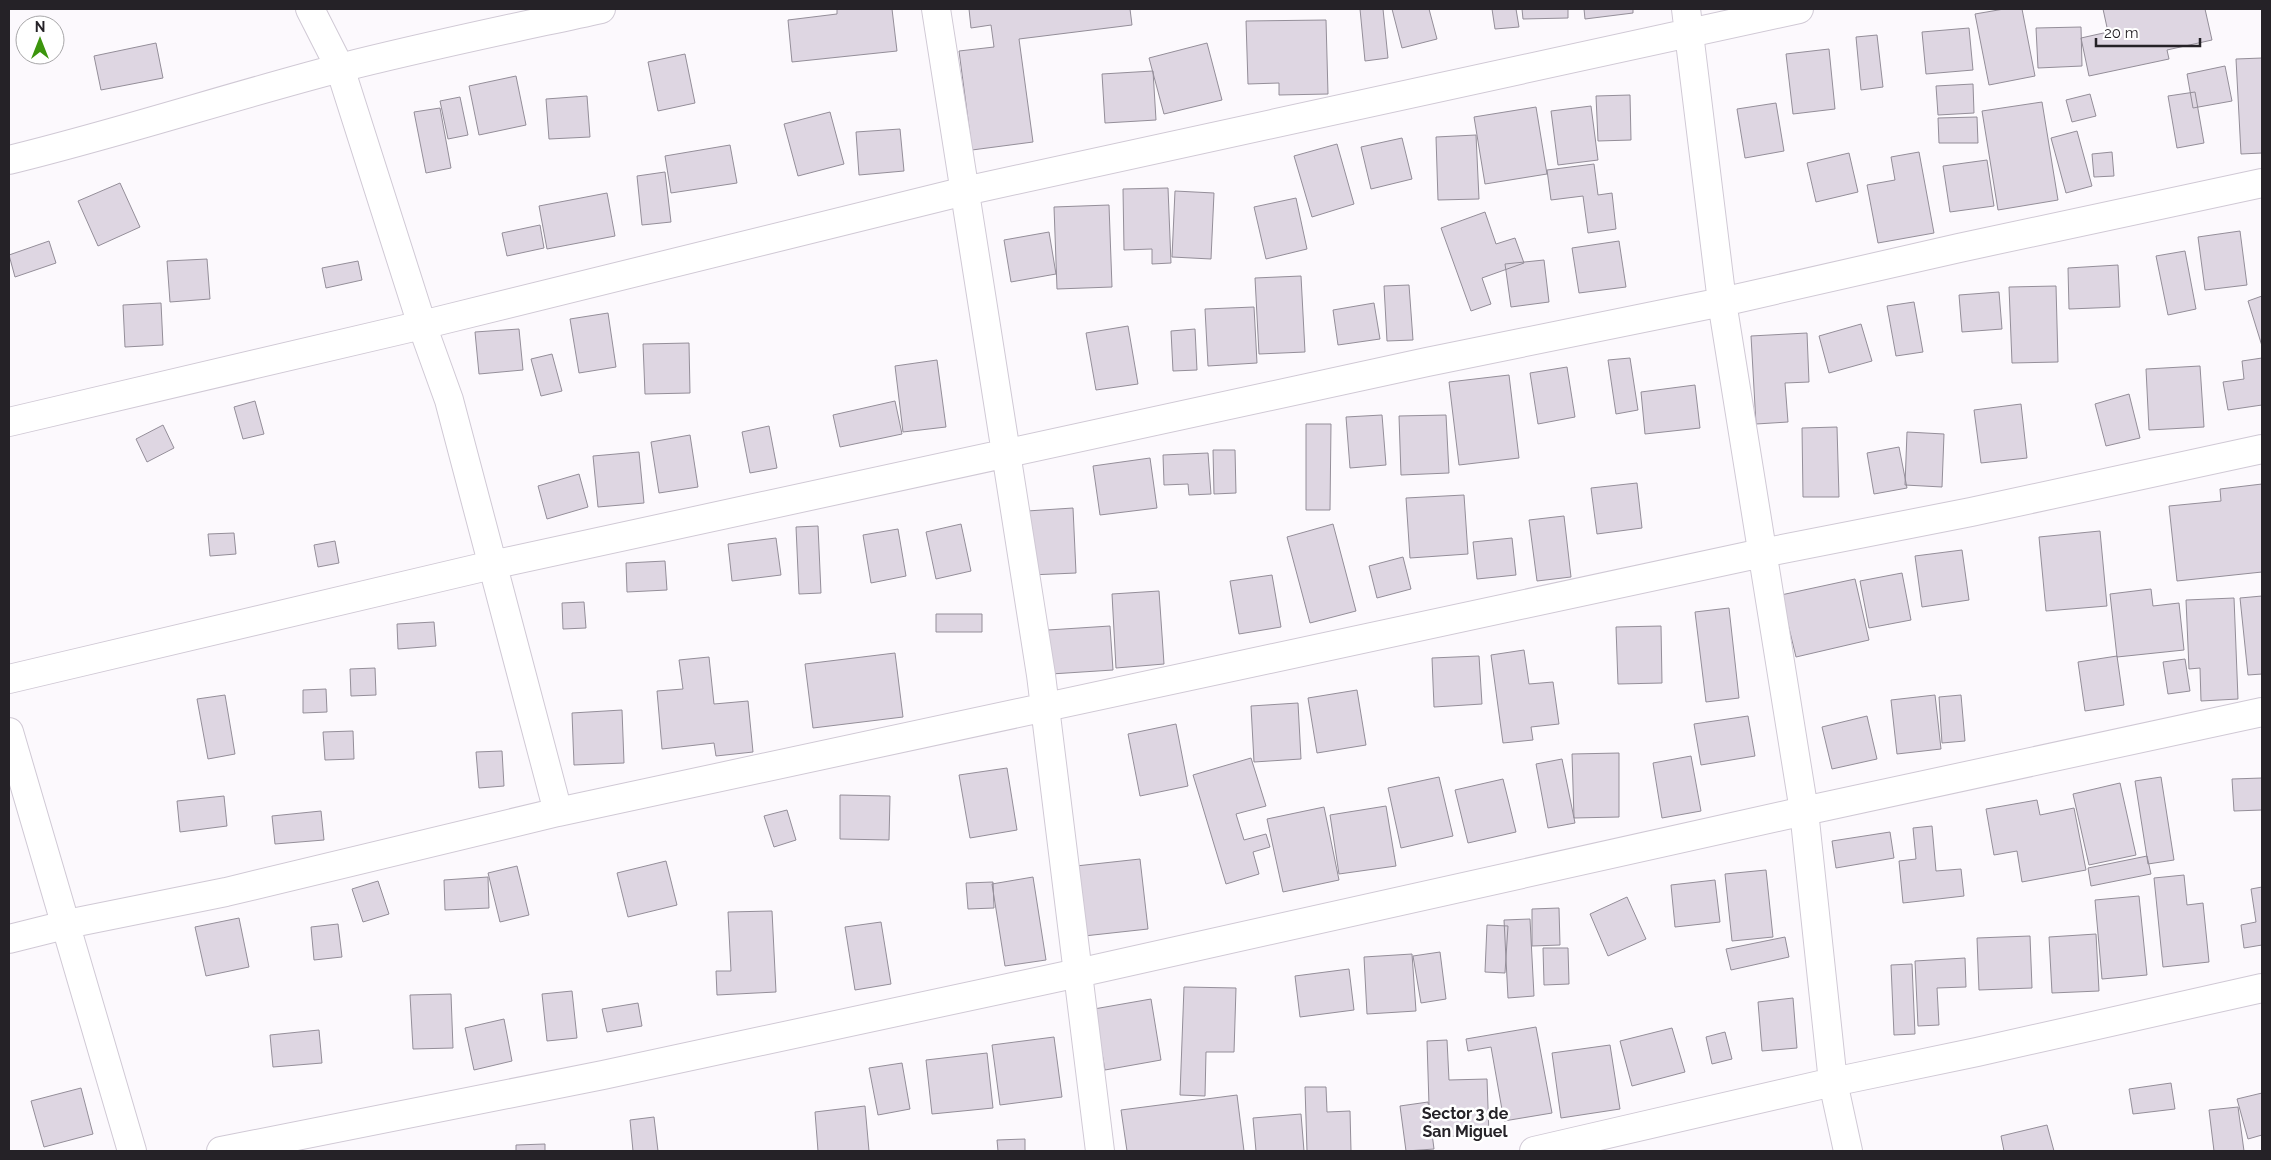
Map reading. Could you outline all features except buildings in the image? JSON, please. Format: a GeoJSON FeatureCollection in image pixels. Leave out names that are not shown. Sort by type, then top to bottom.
{"type":"FeatureCollection","features":[{"type":"Feature","properties":{"kind":"street"},"geometry":{"type":"LineString","coordinates":[[310,9],[340,68],[422,325],[449,400],[558,812]]}},
{"type":"Feature","properties":{"kind":"street"},"geometry":{"type":"LineString","coordinates":[[9,160],[86,141],[222,100],[340,68],[601,9]]}},
{"type":"Feature","properties":{"kind":"street"},"geometry":{"type":"LineString","coordinates":[[936,9],[1045,709],[1100,1151]]}},
{"type":"Feature","properties":{"kind":"street"},"geometry":{"type":"LineString","coordinates":[[9,422],[422,325],[964,191],[1464,83],[1688,20],[1799,9]]}},
{"type":"Feature","properties":{"kind":"street"},"geometry":{"type":"LineString","coordinates":[[1688,20],[1722,302],[1804,811],[1833,1082],[1848,1151]]}},
{"type":"Feature","properties":{"kind":"street"},"geometry":{"type":"LineString","coordinates":[[9,679],[492,565],[1006,455],[1427,362],[1722,302],[1959,248],[2262,183]]}},
{"type":"Feature","properties":{"kind":"street"},"geometry":{"type":"LineString","coordinates":[[9,939],[278,880],[558,812],[1045,709],[1762,553],[1981,510],[2262,449]]}},
{"type":"Feature","properties":{"kind":"street"},"geometry":{"type":"LineString","coordinates":[[222,1151],[603,1075],[1078,973],[1804,811],[2262,712]]}},
{"type":"Feature","properties":{"kind":"street"},"geometry":{"type":"LineString","coordinates":[[9,732],[132,1151]]}},
{"type":"Feature","properties":{"kind":"street"},"geometry":{"type":"LineString","coordinates":[[1534,1151],[1833,1082],[1977,1052],[2262,988]]}},
{"type":"Feature","properties":{"kind":"district","name":"Sector 3 de San Miguel"},"geometry":{"type":"Point","coordinates":[1465,1122]}}]}
